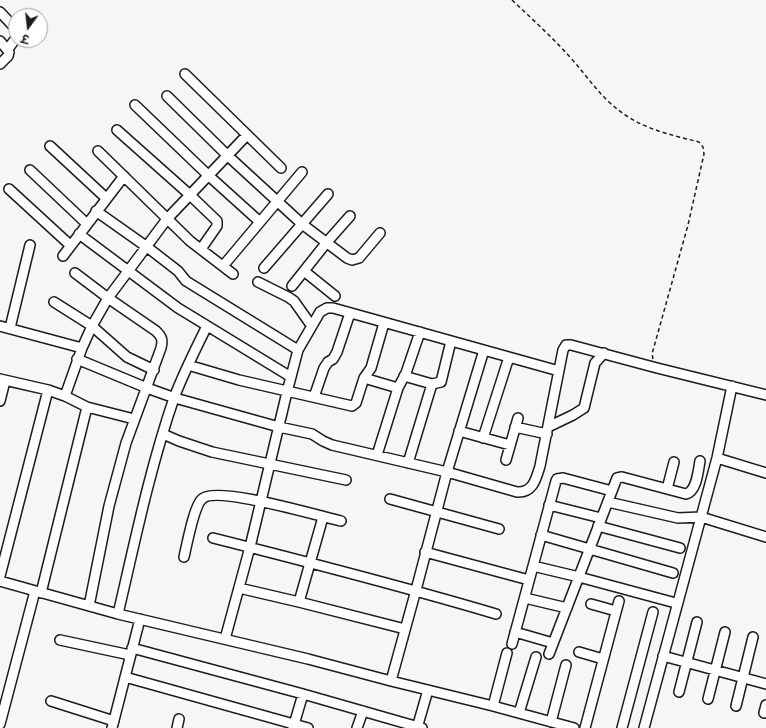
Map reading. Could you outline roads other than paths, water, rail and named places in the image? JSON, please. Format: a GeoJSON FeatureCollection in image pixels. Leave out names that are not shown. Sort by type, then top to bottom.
{"type":"FeatureCollection","features":[{"type":"Feature","properties":{"kind":"street"},"geometry":{"type":"LineString","coordinates":[[0,12],[8,20]]}},
{"type":"Feature","properties":{"kind":"street"},"geometry":{"type":"LineString","coordinates":[[0,41],[8,49],[8,56],[0,64]]}},
{"type":"Feature","properties":{"kind":"street"},"geometry":{"type":"LineString","coordinates":[[185,74],[281,168]]}},
{"type":"Feature","properties":{"kind":"street"},"geometry":{"type":"LineString","coordinates":[[167,96],[228,156],[302,224],[347,258],[355,260],[380,233]]}},
{"type":"Feature","properties":{"kind":"street"},"geometry":{"type":"LineString","coordinates":[[135,105],[209,176],[260,222]]}},
{"type":"Feature","properties":{"kind":"street"},"geometry":{"type":"LineString","coordinates":[[117,130],[217,221],[217,224],[201,249]]}},
{"type":"Feature","properties":{"kind":"street"},"geometry":{"type":"LineString","coordinates":[[65,396],[77,359],[92,326],[108,298],[167,219],[247,135]]}},
{"type":"Feature","properties":{"kind":"street"},"geometry":{"type":"LineString","coordinates":[[50,146],[106,198]]}},
{"type":"Feature","properties":{"kind":"street"},"geometry":{"type":"LineString","coordinates":[[98,151],[167,219],[201,249],[233,274]]}},
{"type":"Feature","properties":{"kind":"street"},"geometry":{"type":"LineString","coordinates":[[30,170],[87,224]]}},
{"type":"Feature","properties":{"kind":"street"},"geometry":{"type":"LineString","coordinates":[[223,266],[302,172]]}},
{"type":"Feature","properties":{"kind":"street"},"geometry":{"type":"LineString","coordinates":[[62,256],[124,176]]}},
{"type":"Feature","properties":{"kind":"street"},"geometry":{"type":"LineString","coordinates":[[9,189],[70,245]]}},
{"type":"Feature","properties":{"kind":"street"},"geometry":{"type":"LineString","coordinates":[[264,268],[328,194]]}},
{"type":"Feature","properties":{"kind":"street"},"geometry":{"type":"LineString","coordinates":[[96,211],[178,271],[186,281],[298,350]]}},
{"type":"Feature","properties":{"kind":"street"},"geometry":{"type":"LineString","coordinates":[[292,286],[350,216]]}},
{"type":"Feature","properties":{"kind":"street"},"geometry":{"type":"LineString","coordinates":[[79,234],[178,308],[291,377]]}},
{"type":"Feature","properties":{"kind":"street"},"geometry":{"type":"LineString","coordinates":[[10,328],[30,245]]}},
{"type":"Feature","properties":{"kind":"street"},"geometry":{"type":"LineString","coordinates":[[304,271],[335,296]]}},
{"type":"Feature","properties":{"kind":"street"},"geometry":{"type":"LineString","coordinates":[[75,273],[156,331],[163,340],[162,348],[126,443],[109,506],[89,606]]}},
{"type":"Feature","properties":{"kind":"street"},"geometry":{"type":"LineString","coordinates":[[258,282],[294,301],[311,325]]}},
{"type":"Feature","properties":{"kind":"street"},"geometry":{"type":"LineString","coordinates":[[54,302],[92,326],[126,357],[154,370]]}},
{"type":"Feature","properties":{"kind":"street"},"geometry":{"type":"LineString","coordinates":[[225,638],[250,547],[298,350],[311,325],[323,309],[333,308],[559,371]]}},
{"type":"Feature","properties":{"kind":"street"},"geometry":{"type":"LineString","coordinates":[[314,397],[324,368],[328,362],[333,359],[337,352],[350,313]]}},
{"type":"Feature","properties":{"kind":"street"},"geometry":{"type":"LineString","coordinates":[[188,364],[239,380],[350,406],[354,405],[357,401],[364,378],[371,368],[384,323]]}},
{"type":"Feature","properties":{"kind":"street"},"geometry":{"type":"LineString","coordinates":[[0,326],[82,348]]}},
{"type":"Feature","properties":{"kind":"street"},"geometry":{"type":"LineString","coordinates":[[118,614],[150,480],[163,434],[188,364],[207,326]]}},
{"type":"Feature","properties":{"kind":"street"},"geometry":{"type":"LineString","coordinates":[[377,455],[398,388],[420,332]]}},
{"type":"Feature","properties":{"kind":"street"},"geometry":{"type":"LineString","coordinates":[[404,376],[432,384],[441,382],[451,341]]}},
{"type":"Feature","properties":{"kind":"street"},"geometry":{"type":"LineString","coordinates":[[77,359],[146,388],[175,398],[279,427],[312,434],[323,442],[332,445],[447,472],[517,492],[528,491],[537,476],[563,350],[566,345],[571,344],[656,368],[766,395]]}},
{"type":"Feature","properties":{"kind":"street"},"geometry":{"type":"LineString","coordinates":[[390,681],[447,472],[484,350]]}},
{"type":"Feature","properties":{"kind":"street"},"geometry":{"type":"LineString","coordinates":[[506,460],[516,422],[547,431],[584,408],[595,363],[604,353]]}},
{"type":"Feature","properties":{"kind":"street"},"geometry":{"type":"LineString","coordinates":[[483,438],[509,357]]}},
{"type":"Feature","properties":{"kind":"street"},"geometry":{"type":"LineString","coordinates":[[364,378],[398,388]]}},
{"type":"Feature","properties":{"kind":"street"},"geometry":{"type":"LineString","coordinates":[[0,401],[3,380],[48,390],[65,396],[87,407],[134,420]]}},
{"type":"Feature","properties":{"kind":"street"},"geometry":{"type":"LineString","coordinates":[[408,463],[432,384]]}},
{"type":"Feature","properties":{"kind":"street"},"geometry":{"type":"LineString","coordinates":[[644,728],[717,458],[732,386]]}},
{"type":"Feature","properties":{"kind":"street"},"geometry":{"type":"LineString","coordinates":[[0,576],[48,390]]}},
{"type":"Feature","properties":{"kind":"street"},"geometry":{"type":"LineString","coordinates":[[0,724],[38,592],[87,407]]}},
{"type":"Feature","properties":{"kind":"street"},"geometry":{"type":"LineString","coordinates":[[459,431],[510,445]]}},
{"type":"Feature","properties":{"kind":"street"},"geometry":{"type":"LineString","coordinates":[[163,434],[212,452],[346,480]]}},
{"type":"Feature","properties":{"kind":"street"},"geometry":{"type":"LineString","coordinates":[[717,458],[766,473]]}},
{"type":"Feature","properties":{"kind":"street"},"geometry":{"type":"LineString","coordinates":[[549,654],[617,478],[622,477],[686,494],[692,491],[700,461]]}},
{"type":"Feature","properties":{"kind":"street"},"geometry":{"type":"LineString","coordinates":[[667,489],[674,462]]}},
{"type":"Feature","properties":{"kind":"street"},"geometry":{"type":"LineString","coordinates":[[512,644],[556,481],[560,477],[612,491]]}},
{"type":"Feature","properties":{"kind":"street"},"geometry":{"type":"LineString","coordinates":[[184,556],[197,507],[203,497],[210,495],[216,494],[260,501],[341,521]]}},
{"type":"Feature","properties":{"kind":"street"},"geometry":{"type":"LineString","coordinates":[[390,499],[499,529]]}},
{"type":"Feature","properties":{"kind":"street"},"geometry":{"type":"LineString","coordinates":[[608,502],[678,518],[701,517],[766,536]]}},
{"type":"Feature","properties":{"kind":"street"},"geometry":{"type":"LineString","coordinates":[[549,505],[680,548]]}},
{"type":"Feature","properties":{"kind":"street"},"geometry":{"type":"LineString","coordinates":[[299,602],[323,517]]}},
{"type":"Feature","properties":{"kind":"street"},"geometry":{"type":"LineString","coordinates":[[541,535],[673,573]]}},
{"type":"Feature","properties":{"kind":"street"},"geometry":{"type":"LineString","coordinates":[[213,538],[416,590],[496,614]]}},
{"type":"Feature","properties":{"kind":"street"},"geometry":{"type":"LineString","coordinates":[[425,552],[529,580]]}},
{"type":"Feature","properties":{"kind":"street"},"geometry":{"type":"LineString","coordinates":[[533,566],[672,602]]}},
{"type":"Feature","properties":{"kind":"street"},"geometry":{"type":"LineString","coordinates":[[0,581],[118,614],[225,638],[574,728]]}},
{"type":"Feature","properties":{"kind":"street"},"geometry":{"type":"LineString","coordinates":[[239,588],[405,630]]}},
{"type":"Feature","properties":{"kind":"street"},"geometry":{"type":"LineString","coordinates":[[524,598],[567,608]]}},
{"type":"Feature","properties":{"kind":"street"},"geometry":{"type":"LineString","coordinates":[[585,728],[619,601]]}},
{"type":"Feature","properties":{"kind":"street"},"geometry":{"type":"LineString","coordinates":[[591,604],[616,611]]}},
{"type":"Feature","properties":{"kind":"street"},"geometry":{"type":"LineString","coordinates":[[622,728],[653,612]]}},
{"type":"Feature","properties":{"kind":"street"},"geometry":{"type":"LineString","coordinates":[[52,701],[113,724],[140,619]]}},
{"type":"Feature","properties":{"kind":"street"},"geometry":{"type":"LineString","coordinates":[[679,692],[697,622]]}},
{"type":"Feature","properties":{"kind":"street"},"geometry":{"type":"LineString","coordinates":[[515,632],[554,643]]}},
{"type":"Feature","properties":{"kind":"street"},"geometry":{"type":"LineString","coordinates":[[708,699],[725,632]]}},
{"type":"Feature","properties":{"kind":"street"},"geometry":{"type":"LineString","coordinates":[[736,706],[753,637]]}},
{"type":"Feature","properties":{"kind":"street"},"geometry":{"type":"LineString","coordinates":[[60,640],[131,652],[303,694],[419,728],[428,690]]}},
{"type":"Feature","properties":{"kind":"street"},"geometry":{"type":"LineString","coordinates":[[579,652],[603,659]]}},
{"type":"Feature","properties":{"kind":"street"},"geometry":{"type":"LineString","coordinates":[[493,706],[507,653]]}},
{"type":"Feature","properties":{"kind":"street"},"geometry":{"type":"LineString","coordinates":[[663,656],[766,684]]}},
{"type":"Feature","properties":{"kind":"street"},"geometry":{"type":"LineString","coordinates":[[520,713],[536,657]]}},
{"type":"Feature","properties":{"kind":"street"},"geometry":{"type":"LineString","coordinates":[[551,722],[566,665]]}},
{"type":"Feature","properties":{"kind":"street"},"geometry":{"type":"LineString","coordinates":[[125,677],[294,726],[308,728]]}},
{"type":"Feature","properties":{"kind":"street"},"geometry":{"type":"LineString","coordinates":[[294,726],[303,694]]}},
{"type":"Feature","properties":{"kind":"street"},"geometry":{"type":"LineString","coordinates":[[357,728],[363,711]]}},
{"type":"Feature","properties":{"kind":"street"},"geometry":{"type":"LineString","coordinates":[[177,728],[179,719]]}}]}
